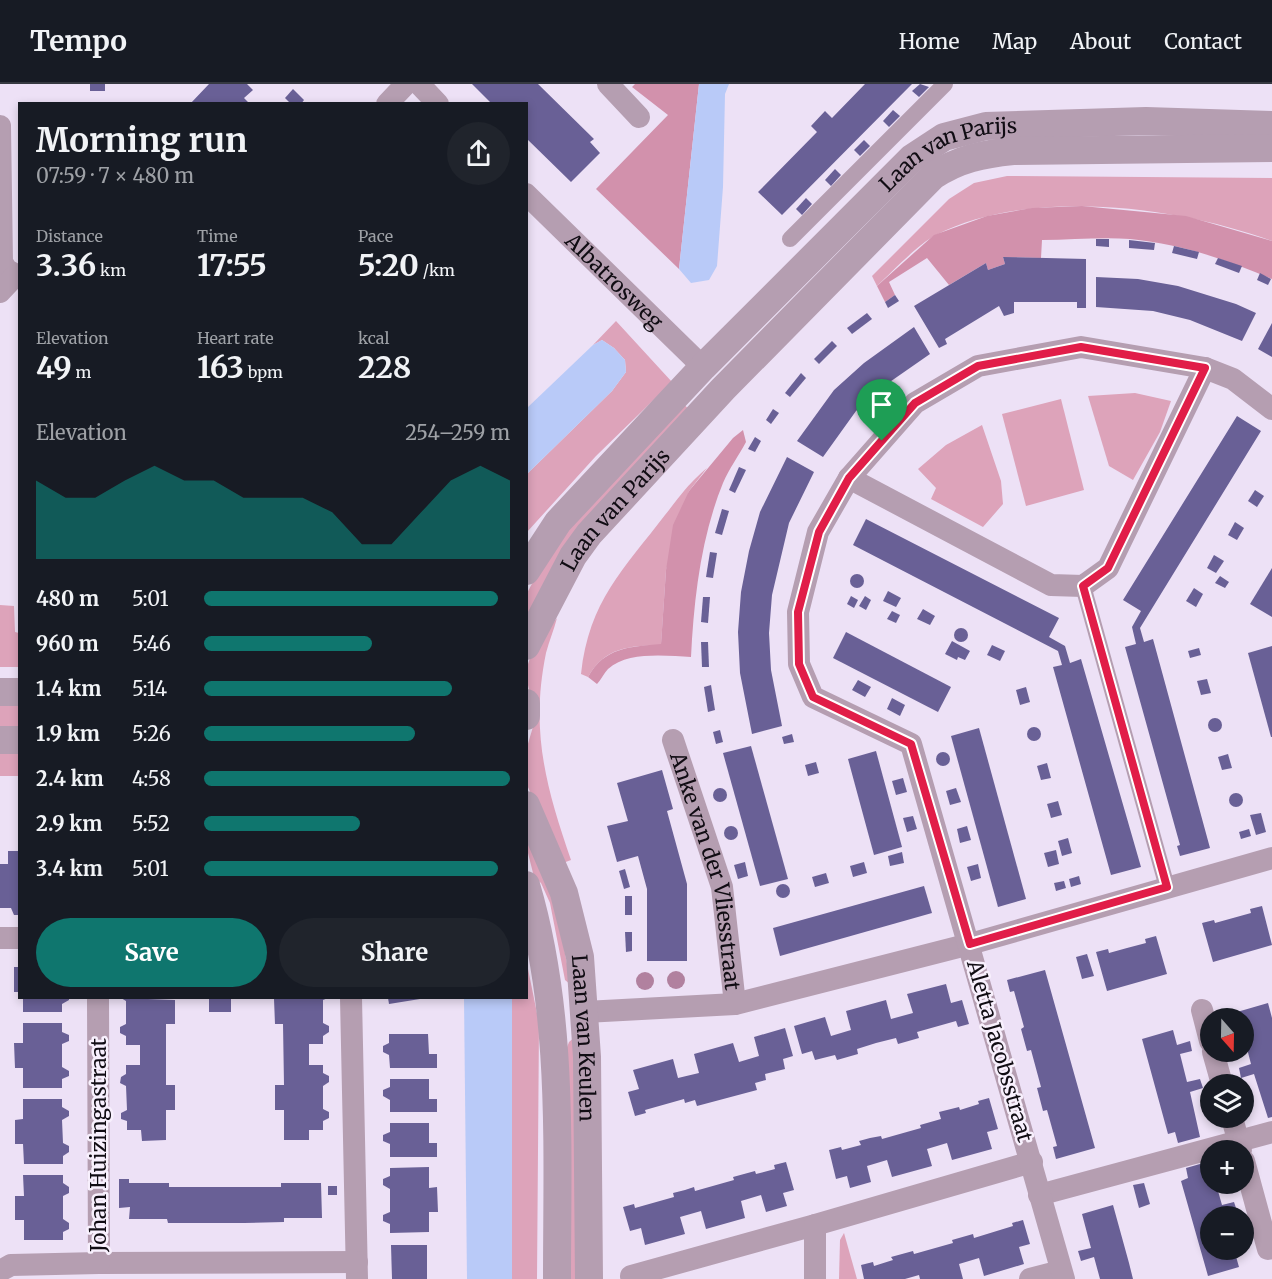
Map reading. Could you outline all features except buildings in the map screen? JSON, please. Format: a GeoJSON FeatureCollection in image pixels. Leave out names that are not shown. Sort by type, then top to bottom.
{"type":"FeatureCollection","features":[{"type":"Feature","properties":{"kind":"street"},"geometry":{"type":"LineString","coordinates":[[389,102],[406,84]]}},
{"type":"Feature","properties":{"kind":"street"},"geometry":{"type":"LineString","coordinates":[[418,84],[436,102]]}},
{"type":"Feature","properties":{"kind":"street"},"geometry":{"type":"LineString","coordinates":[[609,84],[639,117]]}},
{"type":"Feature","properties":{"kind":"street","name":"Laan van Parijs"},"geometry":{"type":"LineString","coordinates":[[790,239],[945,84]]}},
{"type":"Feature","properties":{"kind":"street","name":"Laan van Parijs"},"geometry":{"type":"LineString","coordinates":[[528,568],[558,522],[703,368],[912,158],[944,137],[986,126],[1008,124],[1146,121],[1272,125]]}},
{"type":"Feature","properties":{"kind":"street"},"geometry":{"type":"LineString","coordinates":[[0,126],[2,262],[11,282]]}},
{"type":"Feature","properties":{"kind":"street","name":"Laan van Parijs"},"geometry":{"type":"LineString","coordinates":[[528,642],[580,544],[723,389],[933,176],[960,161],[1013,151],[1272,148]]}},
{"type":"Feature","properties":{"kind":"street","name":"Albatrosweg"},"geometry":{"type":"LineString","coordinates":[[528,196],[703,368]]}},
{"type":"Feature","properties":{"kind":"street","name":"Aletta Jacobsstraat"},"geometry":{"type":"LineString","coordinates":[[1030,1279],[1062,1275],[1032,1162],[911,744],[813,697],[799,664],[798,612],[819,532],[849,478],[915,403],[978,366],[1081,347],[1205,368],[1233,379],[1272,409]]}},
{"type":"Feature","properties":{"kind":"street"},"geometry":{"type":"LineString","coordinates":[[703,368],[723,389]]}},
{"type":"Feature","properties":{"kind":"street"},"geometry":{"type":"LineString","coordinates":[[849,478],[1051,585],[1083,586],[1108,568],[1205,368]]}},
{"type":"Feature","properties":{"kind":"street"},"geometry":{"type":"LineString","coordinates":[[1083,586],[1167,887]]}},
{"type":"Feature","properties":{"kind":"street"},"geometry":{"type":"LineString","coordinates":[[0,692],[18,692]]}},
{"type":"Feature","properties":{"kind":"street"},"geometry":{"type":"LineString","coordinates":[[0,740],[18,740]]}},
{"type":"Feature","properties":{"kind":"street","name":"Anke van der Vliesstraat"},"geometry":{"type":"LineString","coordinates":[[672,740],[722,887],[735,1004]]}},
{"type":"Feature","properties":{"kind":"street","name":"Laan van Keulen"},"geometry":{"type":"LineString","coordinates":[[528,809],[552,861],[569,910],[580,957],[585,1012],[589,1279]]}},
{"type":"Feature","properties":{"kind":"street"},"geometry":{"type":"LineString","coordinates":[[550,1013],[735,1004],[970,944],[1272,858]]}},
{"type":"Feature","properties":{"kind":"street","name":"Laan van Keulen"},"geometry":{"type":"LineString","coordinates":[[528,894],[543,962],[556,1075],[557,1279]]}},
{"type":"Feature","properties":{"kind":"street"},"geometry":{"type":"LineString","coordinates":[[0,938],[18,938]]}},
{"type":"Feature","properties":{"kind":"street","name":"Johan Huizingastraat"},"geometry":{"type":"LineString","coordinates":[[0,1271],[11,1265],[99,1263],[98,999]]}},
{"type":"Feature","properties":{"kind":"street"},"geometry":{"type":"LineString","coordinates":[[99,1263],[357,1270],[351,999]]}},
{"type":"Feature","properties":{"kind":"street"},"geometry":{"type":"LineString","coordinates":[[1254,1143],[1272,1132]]}},
{"type":"Feature","properties":{"kind":"street"},"geometry":{"type":"LineString","coordinates":[[1039,1195],[1200,1160]]}},
{"type":"Feature","properties":{"kind":"street"},"geometry":{"type":"LineString","coordinates":[[631,1276],[1032,1162]]}},
{"type":"Feature","properties":{"kind":"street"},"geometry":{"type":"LineString","coordinates":[[1253,1194],[1268,1249]]}},
{"type":"Feature","properties":{"kind":"street"},"geometry":{"type":"LineString","coordinates":[[815,1225],[815,1279]]}},
{"type":"Feature","properties":{"kind":"shaded area"},"geometry":{"type":"Polygon","coordinates":[[[635,84],[699,84],[679,269],[596,189],[668,115],[632,87],[635,84]]]}},
{"type":"Feature","properties":{"kind":"shaded area"},"geometry":{"type":"Polygon","coordinates":[[[1007,176],[1272,178],[1272,241],[1234,229],[1148,211],[1103,207],[1058,207],[1014,211],[973,220],[936,235],[913,252],[877,286],[872,276],[949,199],[974,183],[1007,176]]]}},
{"type":"Feature","properties":{"kind":"shaded area"},"geometry":{"type":"Polygon","coordinates":[[[1082,206],[1186,216],[1272,241],[1272,279],[1220,259],[1185,249],[1149,241],[1097,238],[1042,240],[1041,258],[1003,257],[1005,264],[988,270],[986,263],[949,285],[927,258],[889,282],[895,295],[885,302],[877,286],[934,235],[987,216],[1032,208],[1082,206]]]}},
{"type":"Feature","properties":{"kind":"shaded area"},"geometry":{"type":"Polygon","coordinates":[[[616,321],[672,382],[596,456],[528,531],[528,473],[612,391],[626,372],[625,360],[614,348],[602,340],[593,345],[616,321]]]}},
{"type":"Feature","properties":{"kind":"shaded area"},"geometry":{"type":"Polygon","coordinates":[[[1135,393],[1171,401],[1160,432],[1133,480],[1109,466],[1088,396],[1135,393]]]}},
{"type":"Feature","properties":{"kind":"shaded area"},"geometry":{"type":"Polygon","coordinates":[[[1061,399],[1084,490],[1026,506],[1002,414],[1061,399]]]}},
{"type":"Feature","properties":{"kind":"shaded area"},"geometry":{"type":"Polygon","coordinates":[[[681,401],[692,413],[528,627],[528,591],[564,524],[681,401]]]}},
{"type":"Feature","properties":{"kind":"shaded area"},"geometry":{"type":"Polygon","coordinates":[[[982,425],[1001,481],[1003,504],[983,527],[931,499],[936,488],[918,469],[946,445],[982,425]]]}},
{"type":"Feature","properties":{"kind":"shaded area"},"geometry":{"type":"Polygon","coordinates":[[[743,430],[746,442],[723,483],[704,546],[694,613],[691,657],[648,656],[626,659],[608,669],[597,684],[588,677],[595,667],[610,654],[628,648],[661,644],[666,570],[673,525],[689,491],[733,438],[743,430]]]}},
{"type":"Feature","properties":{"kind":"shaded area"},"geometry":{"type":"Polygon","coordinates":[[[707,468],[689,491],[666,570],[661,645],[619,650],[602,659],[588,677],[581,674],[585,648],[592,626],[610,588],[680,496],[707,468]]]}},
{"type":"Feature","properties":{"kind":"shaded area"},"geometry":{"type":"Polygon","coordinates":[[[0,605],[14,606],[15,632],[18,633],[18,667],[0,667],[0,605]]]}},
{"type":"Feature","properties":{"kind":"shaded area"},"geometry":{"type":"Polygon","coordinates":[[[557,618],[546,653],[541,681],[540,734],[554,808],[571,860],[563,863],[528,787],[528,744],[535,720],[528,685],[528,664],[533,649],[557,618]]]}},
{"type":"Feature","properties":{"kind":"shaded area"},"geometry":{"type":"Polygon","coordinates":[[[0,704],[18,704],[18,726],[0,726],[0,704]]]}},
{"type":"Feature","properties":{"kind":"shaded area"},"geometry":{"type":"Polygon","coordinates":[[[0,754],[18,754],[18,776],[0,776],[0,754]]]}},
{"type":"Feature","properties":{"kind":"shaded area"},"geometry":{"type":"Polygon","coordinates":[[[528,830],[551,879],[571,985],[565,980],[550,903],[541,883],[534,877],[528,853],[528,830]]]}},
{"type":"Feature","properties":{"kind":"shaded area"},"geometry":{"type":"Polygon","coordinates":[[[528,969],[539,1023],[537,1279],[512,1279],[512,999],[528,999],[528,969]]]}},
{"type":"Feature","properties":{"kind":"shaded area"},"geometry":{"type":"Polygon","coordinates":[[[575,1037],[583,1279],[565,1279],[566,1050],[569,1042],[575,1037]]]}},
{"type":"Feature","properties":{"kind":"shaded area"},"geometry":{"type":"Polygon","coordinates":[[[844,1233],[857,1279],[839,1279],[840,1240],[844,1233]]]}},
{"type":"Feature","properties":{"kind":"water"},"geometry":{"type":"Polygon","coordinates":[[[699,84],[729,84],[725,94],[723,187],[717,266],[709,280],[691,283],[679,269],[699,84]]]}},
{"type":"Feature","properties":{"kind":"water"},"geometry":{"type":"Polygon","coordinates":[[[602,340],[614,348],[625,360],[626,372],[612,391],[528,473],[528,407],[593,345],[602,340]]]}},
{"type":"Feature","properties":{"kind":"water"},"geometry":{"type":"Polygon","coordinates":[[[464,999],[512,999],[512,1279],[467,1279],[464,999]]]}},
{"type":"Feature","properties":{"kind":"route"},"geometry":{"type":"LineString","coordinates":[[1081,347],[1205,368],[1128,531],[1108,568],[1083,586],[1167,887],[970,944],[911,744],[813,697],[799,664],[798,612],[819,532],[849,478],[882,441],[915,403],[978,366],[1081,347]]}}]}
